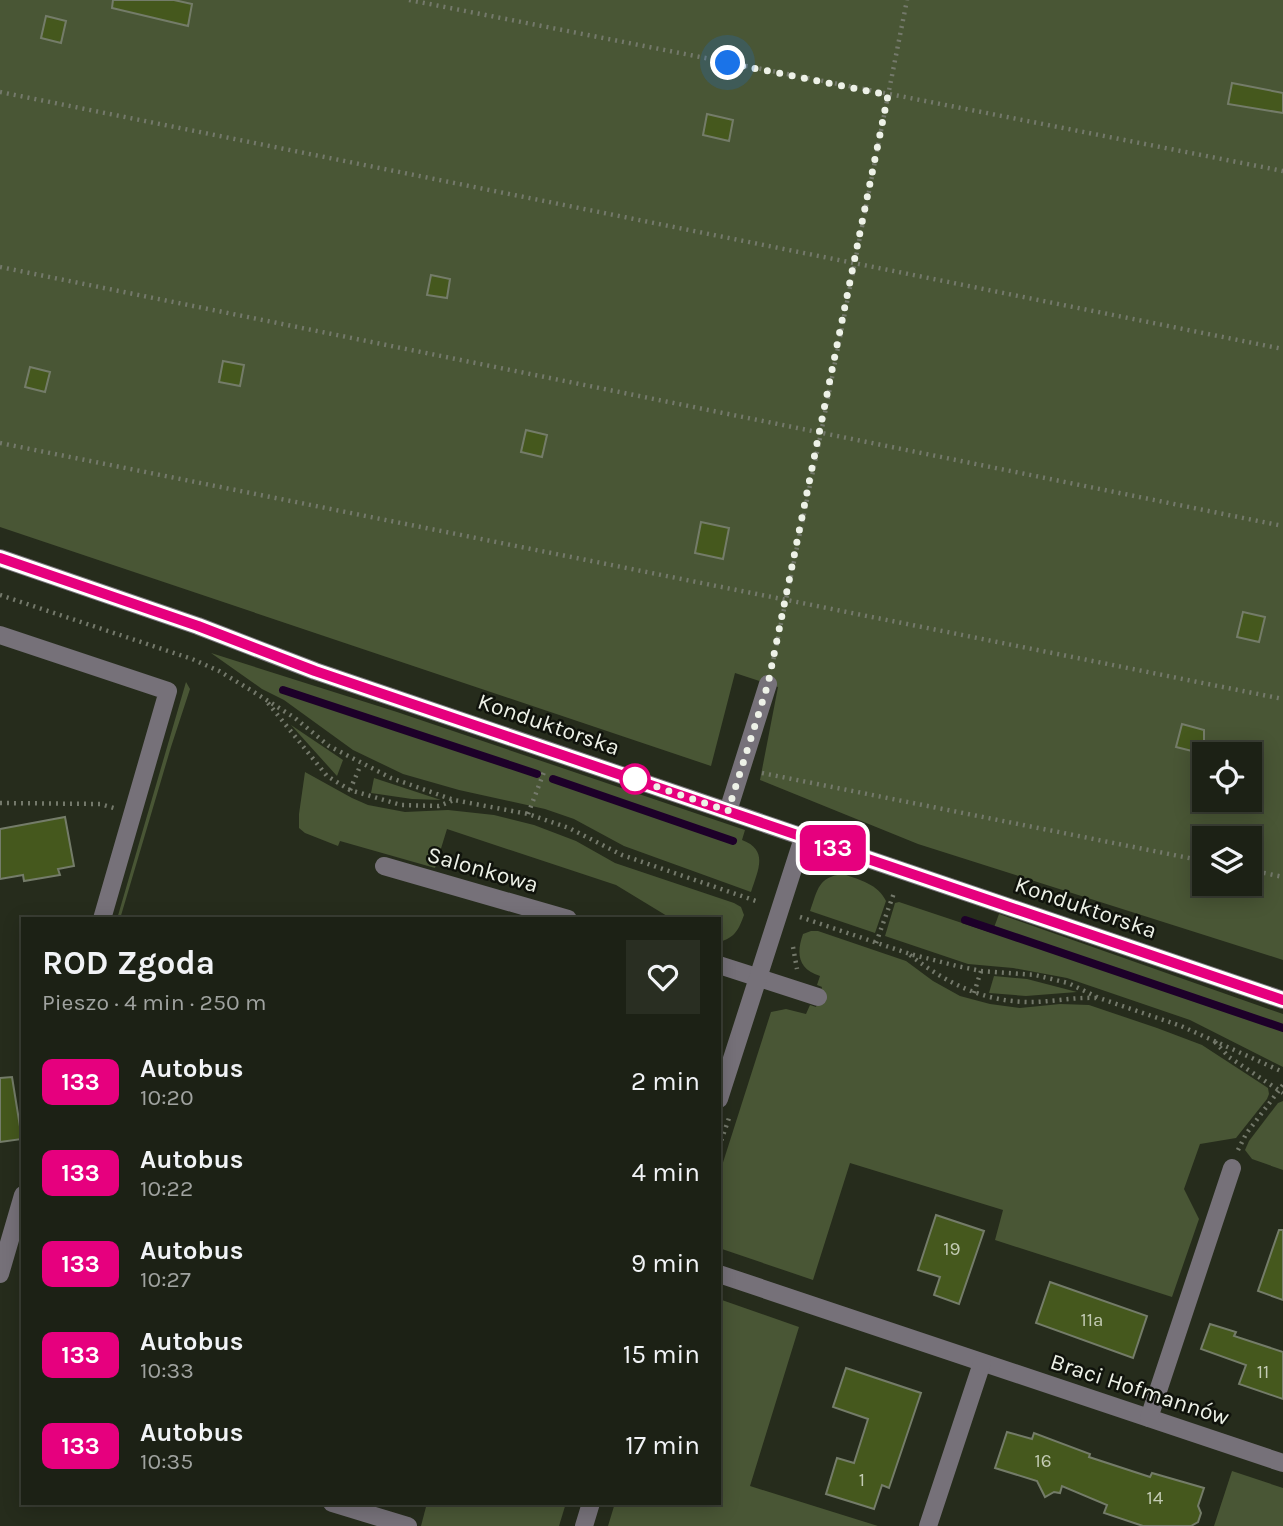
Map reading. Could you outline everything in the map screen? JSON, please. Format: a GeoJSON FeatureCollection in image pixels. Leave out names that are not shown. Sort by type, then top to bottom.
{"type":"FeatureCollection","features":[{"type":"Feature","properties":{"kind":"street","name":"Konduktorska"},"geometry":{"type":"LineString","coordinates":[[0,558],[198,626],[315,671],[1283,1000]]}},
{"type":"Feature","properties":{"kind":"street"},"geometry":{"type":"LineString","coordinates":[[0,635],[168,691],[103,917]]}},
{"type":"Feature","properties":{"kind":"street"},"geometry":{"type":"LineString","coordinates":[[728,811],[768,684]]}},
{"type":"Feature","properties":{"kind":"street"},"geometry":{"type":"LineString","coordinates":[[725,1105],[758,976],[803,838]]}},
{"type":"Feature","properties":{"kind":"street","name":"Salonkowa"},"geometry":{"type":"LineString","coordinates":[[384,866],[561,917]]}},
{"type":"Feature","properties":{"kind":"street"},"geometry":{"type":"LineString","coordinates":[[721,966],[815,996]]}},
{"type":"Feature","properties":{"kind":"street"},"geometry":{"type":"LineString","coordinates":[[1149,1418],[1232,1168]]}},
{"type":"Feature","properties":{"kind":"street"},"geometry":{"type":"LineString","coordinates":[[0,1274],[4,1244],[21,1200]]}},
{"type":"Feature","properties":{"kind":"street","name":"Braci Hofmannów"},"geometry":{"type":"LineString","coordinates":[[721,1275],[1283,1463]]}},
{"type":"Feature","properties":{"kind":"street"},"geometry":{"type":"LineString","coordinates":[[928,1526],[982,1363]]}},
{"type":"Feature","properties":{"kind":"street"},"geometry":{"type":"LineString","coordinates":[[339,1505],[408,1526]]}},
{"type":"Feature","properties":{"kind":"street"},"geometry":{"type":"LineString","coordinates":[[584,1526],[590,1505]]}},
{"type":"Feature","properties":{"kind":"path"},"geometry":{"type":"LineString","coordinates":[[409,0],[1283,171]]}},
{"type":"Feature","properties":{"kind":"path"},"geometry":{"type":"LineString","coordinates":[[768,684],[907,0]]}},
{"type":"Feature","properties":{"kind":"path"},"geometry":{"type":"LineString","coordinates":[[0,92],[1283,349]]}},
{"type":"Feature","properties":{"kind":"path"},"geometry":{"type":"LineString","coordinates":[[0,267],[1283,526]]}},
{"type":"Feature","properties":{"kind":"path"},"geometry":{"type":"LineString","coordinates":[[0,443],[1283,699]]}},
{"type":"Feature","properties":{"kind":"path"},"geometry":{"type":"LineString","coordinates":[[0,594],[219,671],[295,718],[330,746],[391,778],[454,800],[528,814],[569,828],[622,855],[910,954],[981,971],[1035,975],[1068,983],[1099,998],[1181,1026],[1283,1072]]}},
{"type":"Feature","properties":{"kind":"path"},"geometry":{"type":"LineString","coordinates":[[268,703],[327,776],[350,790],[401,805],[439,806],[454,800]]}},
{"type":"Feature","properties":{"kind":"path"},"geometry":{"type":"LineString","coordinates":[[528,814],[552,750]]}},
{"type":"Feature","properties":{"kind":"path"},"geometry":{"type":"LineString","coordinates":[[350,790],[361,764]]}},
{"type":"Feature","properties":{"kind":"path"},"geometry":{"type":"LineString","coordinates":[[741,768],[1192,859]]}},
{"type":"Feature","properties":{"kind":"path"},"geometry":{"type":"LineString","coordinates":[[0,803],[100,804],[132,813]]}},
{"type":"Feature","properties":{"kind":"path"},"geometry":{"type":"LineString","coordinates":[[1262,873],[1283,877]]}},
{"type":"Feature","properties":{"kind":"path"},"geometry":{"type":"LineString","coordinates":[[876,943],[894,893]]}},
{"type":"Feature","properties":{"kind":"path"},"geometry":{"type":"LineString","coordinates":[[799,929],[803,918]]}},
{"type":"Feature","properties":{"kind":"path"},"geometry":{"type":"LineString","coordinates":[[795,940],[795,965],[799,973],[816,981],[815,996]]}},
{"type":"Feature","properties":{"kind":"path"},"geometry":{"type":"LineString","coordinates":[[910,954],[949,983],[1003,1001],[1099,998]]}},
{"type":"Feature","properties":{"kind":"path"},"geometry":{"type":"LineString","coordinates":[[974,993],[981,971]]}},
{"type":"Feature","properties":{"kind":"path"},"geometry":{"type":"LineString","coordinates":[[1214,1042],[1229,1057],[1281,1092]]}},
{"type":"Feature","properties":{"kind":"path"},"geometry":{"type":"LineString","coordinates":[[1232,1168],[1246,1134],[1281,1092],[1283,1085]]}},
{"type":"Feature","properties":{"kind":"path"},"geometry":{"type":"LineString","coordinates":[[721,1133],[725,1105]]}},
{"type":"Feature","properties":{"kind":"green space"},"geometry":{"type":"Polygon","coordinates":[[[0,0],[1283,0],[1283,960],[918,844],[760,780],[778,687],[735,673],[711,766],[0,527],[0,0]]]}},
{"type":"Feature","properties":{"kind":"green space"},"geometry":{"type":"Polygon","coordinates":[[[211,653],[397,712],[745,830],[742,840],[756,849],[759,855],[751,892],[624,846],[574,819],[545,809],[459,790],[403,774],[353,750],[284,700],[262,689],[211,653]]]}},
{"type":"Feature","properties":{"kind":"green space"},"geometry":{"type":"Polygon","coordinates":[[[186,682],[190,689],[121,917],[118,917],[186,682]]]}},
{"type":"Feature","properties":{"kind":"green space"},"geometry":{"type":"Polygon","coordinates":[[[291,725],[343,760],[337,776],[291,725]]]}},
{"type":"Feature","properties":{"kind":"green space"},"geometry":{"type":"Polygon","coordinates":[[[305,772],[368,805],[405,812],[448,810],[494,815],[534,825],[576,841],[615,863],[734,903],[741,907],[744,915],[736,932],[721,941],[721,917],[669,917],[616,885],[447,829],[435,868],[340,841],[338,846],[305,833],[299,828],[305,772]]]}},
{"type":"Feature","properties":{"kind":"green space"},"geometry":{"type":"Polygon","coordinates":[[[374,778],[441,800],[371,793],[374,778]]]}},
{"type":"Feature","properties":{"kind":"green space"},"geometry":{"type":"Polygon","coordinates":[[[843,874],[862,881],[883,895],[886,901],[875,933],[810,911],[820,885],[828,878],[843,874]]]}},
{"type":"Feature","properties":{"kind":"green space"},"geometry":{"type":"Polygon","coordinates":[[[899,902],[992,933],[999,914],[1283,1014],[1283,1067],[1190,1020],[1067,978],[1013,968],[968,964],[885,936],[895,903],[899,902]]]}},
{"type":"Feature","properties":{"kind":"green space"},"geometry":{"type":"Polygon","coordinates":[[[818,931],[906,961],[960,996],[990,1004],[1020,1008],[1060,1004],[1089,1005],[1202,1045],[1268,1088],[1267,1099],[1236,1138],[1200,1144],[1184,1189],[1199,1219],[1172,1297],[995,1240],[1003,1210],[850,1163],[813,1280],[721,1249],[721,1169],[771,1012],[786,1009],[806,1014],[810,1005],[816,1007],[822,987],[817,985],[820,976],[807,969],[801,960],[803,934],[818,931]]]}},
{"type":"Feature","properties":{"kind":"green space"},"geometry":{"type":"Polygon","coordinates":[[[994,976],[1027,979],[1077,992],[1026,996],[989,993],[994,976]]]}},
{"type":"Feature","properties":{"kind":"green space"},"geometry":{"type":"Polygon","coordinates":[[[1283,1101],[1283,1170],[1252,1159],[1245,1150],[1278,1103],[1283,1101]]]}},
{"type":"Feature","properties":{"kind":"green space"},"geometry":{"type":"Polygon","coordinates":[[[721,1300],[799,1327],[750,1486],[878,1526],[608,1526],[614,1505],[721,1505],[721,1300]]]}},
{"type":"Feature","properties":{"kind":"green space"},"geometry":{"type":"Polygon","coordinates":[[[1232,1471],[1283,1488],[1283,1526],[1214,1526],[1232,1471]]]}},
{"type":"Feature","properties":{"kind":"green space"},"geometry":{"type":"Polygon","coordinates":[[[426,1505],[565,1505],[559,1526],[421,1526],[426,1505]]]}},
{"type":"Feature","properties":{"kind":"building"},"geometry":{"type":"Polygon","coordinates":[[[113,0],[174,0],[192,4],[188,26],[112,8],[113,0]]]}},
{"type":"Feature","properties":{"kind":"building"},"geometry":{"type":"Polygon","coordinates":[[[46,16],[66,21],[61,43],[41,38],[46,16]]]}},
{"type":"Feature","properties":{"kind":"building"},"geometry":{"type":"Polygon","coordinates":[[[1232,83],[1283,93],[1283,113],[1228,104],[1232,83]]]}},
{"type":"Feature","properties":{"kind":"building"},"geometry":{"type":"Polygon","coordinates":[[[707,114],[733,120],[729,141],[703,135],[707,114]]]}},
{"type":"Feature","properties":{"kind":"building"},"geometry":{"type":"Polygon","coordinates":[[[431,275],[450,279],[447,298],[427,295],[431,275]]]}},
{"type":"Feature","properties":{"kind":"building"},"geometry":{"type":"Polygon","coordinates":[[[223,361],[244,365],[240,386],[219,382],[223,361]]]}},
{"type":"Feature","properties":{"kind":"building"},"geometry":{"type":"Polygon","coordinates":[[[30,367],[50,372],[45,392],[25,387],[30,367]]]}},
{"type":"Feature","properties":{"kind":"building"},"geometry":{"type":"Polygon","coordinates":[[[526,430],[547,435],[542,457],[521,452],[526,430]]]}},
{"type":"Feature","properties":{"kind":"building"},"geometry":{"type":"Polygon","coordinates":[[[701,522],[729,528],[723,559],[695,553],[701,522]]]}},
{"type":"Feature","properties":{"kind":"building"},"geometry":{"type":"Polygon","coordinates":[[[1243,612],[1265,617],[1259,642],[1237,637],[1243,612]]]}},
{"type":"Feature","properties":{"kind":"building"},"geometry":{"type":"Polygon","coordinates":[[[1182,724],[1204,730],[1204,742],[1192,742],[1192,751],[1176,747],[1182,724]]]}},
{"type":"Feature","properties":{"kind":"building"},"geometry":{"type":"Polygon","coordinates":[[[65,817],[74,866],[58,869],[60,875],[24,881],[23,875],[0,879],[0,829],[65,817]]]}},
{"type":"Feature","properties":{"kind":"building"},"geometry":{"type":"Polygon","coordinates":[[[12,1077],[21,1139],[0,1142],[0,1078],[12,1077]]]}},
{"type":"Feature","properties":{"kind":"building"},"geometry":{"type":"Polygon","coordinates":[[[936,1215],[984,1231],[959,1304],[934,1295],[940,1277],[918,1270],[936,1215]]]}},
{"type":"Feature","properties":{"kind":"building"},"geometry":{"type":"Polygon","coordinates":[[[1279,1230],[1283,1230],[1283,1300],[1258,1291],[1279,1230]]]}},
{"type":"Feature","properties":{"kind":"building"},"geometry":{"type":"Polygon","coordinates":[[[1050,1282],[1147,1316],[1133,1358],[1036,1323],[1050,1282]]]}},
{"type":"Feature","properties":{"kind":"building"},"geometry":{"type":"Polygon","coordinates":[[[1210,1324],[1236,1332],[1234,1336],[1283,1352],[1283,1399],[1239,1384],[1246,1365],[1201,1349],[1210,1324]]]}},
{"type":"Feature","properties":{"kind":"building"},"geometry":{"type":"Polygon","coordinates":[[[846,1368],[921,1393],[889,1488],[882,1485],[874,1509],[826,1494],[837,1458],[854,1463],[868,1419],[833,1407],[846,1368]]]}},
{"type":"Feature","properties":{"kind":"building"},"geometry":{"type":"Polygon","coordinates":[[[1007,1432],[1032,1439],[1034,1433],[1090,1454],[1089,1457],[1150,1477],[1152,1473],[1204,1488],[1198,1506],[1201,1513],[1198,1522],[1191,1526],[1143,1526],[1104,1513],[1107,1505],[1062,1486],[1060,1493],[1054,1492],[1045,1497],[1037,1481],[995,1468],[1007,1432]]]}},
{"type":"Feature","properties":{"kind":"waterway"},"geometry":{"type":"LineString","coordinates":[[283,690],[537,774]]}},
{"type":"Feature","properties":{"kind":"waterway"},"geometry":{"type":"LineString","coordinates":[[553,779],[733,841]]}},
{"type":"Feature","properties":{"kind":"waterway"},"geometry":{"type":"LineString","coordinates":[[965,920],[1283,1028]]}},
{"type":"Feature","properties":{"kind":"bus line","name":"133"},"geometry":{"type":"LineString","coordinates":[[0,558],[198,626],[315,671],[1283,1000]]}},
{"type":"Feature","properties":{"kind":"route"},"geometry":{"type":"LineString","coordinates":[[635,779],[628,777],[728,811],[768,684],[787,599],[888,95],[728,63]]}}]}
